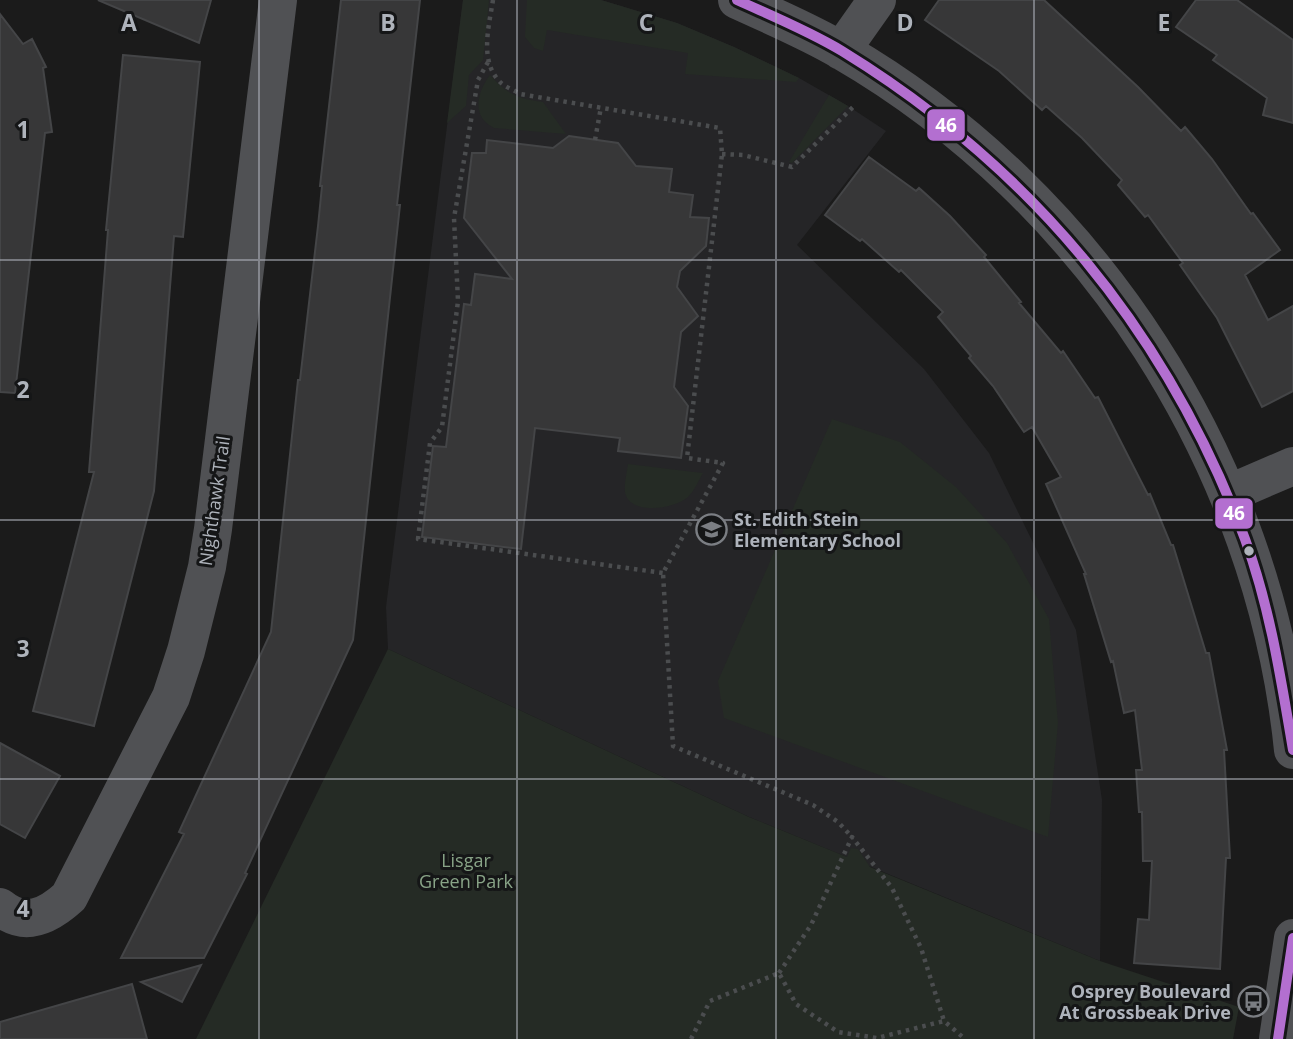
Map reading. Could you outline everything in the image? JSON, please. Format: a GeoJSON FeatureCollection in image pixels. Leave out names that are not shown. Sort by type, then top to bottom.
{"type":"FeatureCollection","features":[{"type":"Feature","properties":{"kind":"street","name":"Nighthawk Trail"},"geometry":{"type":"LineString","coordinates":[[0,907],[8,914],[40,918],[69,897],[171,697],[186,651],[214,529],[278,0]]}},
{"type":"Feature","properties":{"kind":"street"},"geometry":{"type":"LineString","coordinates":[[737,0],[841,51],[902,90],[961,134],[1031,198],[1126,309],[1182,401],[1228,494],[1246,542],[1274,634],[1293,750]]}},
{"type":"Feature","properties":{"kind":"street"},"geometry":{"type":"LineString","coordinates":[[841,51],[877,0]]}},
{"type":"Feature","properties":{"kind":"street"},"geometry":{"type":"LineString","coordinates":[[1228,494],[1293,466]]}},
{"type":"Feature","properties":{"kind":"street"},"geometry":{"type":"LineString","coordinates":[[1278,1039],[1293,937]]}},
{"type":"Feature","properties":{"kind":"path"},"geometry":{"type":"LineString","coordinates":[[493,0],[487,46],[488,61],[500,82],[520,94],[720,128],[722,154],[687,458],[723,463],[663,573],[673,746],[813,805],[838,822],[892,888],[921,948],[944,1021],[965,1039]]}},
{"type":"Feature","properties":{"kind":"path"},"geometry":{"type":"LineString","coordinates":[[488,61],[478,80],[454,218],[458,302],[442,426],[430,443],[418,539],[663,573]]}},
{"type":"Feature","properties":{"kind":"path"},"geometry":{"type":"LineString","coordinates":[[722,154],[743,155],[792,167],[854,106]]}},
{"type":"Feature","properties":{"kind":"path"},"geometry":{"type":"LineString","coordinates":[[595,140],[601,107]]}},
{"type":"Feature","properties":{"kind":"path"},"geometry":{"type":"LineString","coordinates":[[691,1039],[710,1002],[779,973],[811,925],[852,837]]}},
{"type":"Feature","properties":{"kind":"path"},"geometry":{"type":"LineString","coordinates":[[779,973],[796,1004],[838,1032],[877,1038],[944,1021]]}},
{"type":"Feature","properties":{"kind":"shaded area","name":"St. Edith Stein Elementary School"},"geometry":{"type":"Polygon","coordinates":[[[463,0],[601,0],[677,23],[799,78],[886,131],[797,245],[924,369],[989,453],[1076,630],[1102,800],[1100,961],[749,817],[388,649],[386,607],[463,0]]]}},
{"type":"Feature","properties":{"kind":"green space"},"geometry":{"type":"Polygon","coordinates":[[[463,0],[489,0],[483,60],[469,75],[466,106],[447,123],[463,0]]]}},
{"type":"Feature","properties":{"kind":"green space"},"geometry":{"type":"Polygon","coordinates":[[[527,0],[601,0],[677,23],[799,78],[796,82],[685,74],[688,53],[547,30],[543,51],[534,48],[525,37],[527,0]]]}},
{"type":"Feature","properties":{"kind":"green space"},"geometry":{"type":"Polygon","coordinates":[[[490,75],[514,94],[543,102],[566,134],[494,128],[487,123],[478,104],[479,96],[490,75]]]}},
{"type":"Feature","properties":{"kind":"green space"},"geometry":{"type":"Polygon","coordinates":[[[829,95],[848,106],[792,163],[789,162],[829,95]]]}},
{"type":"Feature","properties":{"kind":"green space"},"geometry":{"type":"Polygon","coordinates":[[[832,419],[900,442],[956,487],[1007,543],[1049,619],[1058,723],[1048,837],[724,718],[718,681],[832,419]]]}},
{"type":"Feature","properties":{"kind":"green space"},"geometry":{"type":"Polygon","coordinates":[[[628,464],[703,473],[688,497],[682,501],[663,507],[643,507],[628,500],[625,492],[628,464]]]}},
{"type":"Feature","properties":{"kind":"green space","name":"Lisgar Green Park"},"geometry":{"type":"Polygon","coordinates":[[[388,649],[749,817],[847,857],[851,848],[858,849],[870,867],[1100,961],[1239,1007],[1233,1039],[196,1039],[388,649]]]}},
{"type":"Feature","properties":{"kind":"building"},"geometry":{"type":"Polygon","coordinates":[[[98,0],[211,0],[199,43],[98,0]]]}},
{"type":"Feature","properties":{"kind":"building"},"geometry":{"type":"Polygon","coordinates":[[[341,0],[420,0],[353,640],[245,873],[247,874],[204,958],[121,958],[184,834],[179,832],[271,632],[341,0]]]}},
{"type":"Feature","properties":{"kind":"building"},"geometry":{"type":"Polygon","coordinates":[[[939,0],[1044,0],[1181,131],[1185,127],[1280,250],[1245,275],[1268,320],[1293,306],[1293,391],[1262,407],[1217,318],[1180,265],[1183,263],[1148,215],[1145,217],[1118,185],[1122,180],[1082,138],[1046,106],[1042,110],[999,71],[925,20],[939,0]]]}},
{"type":"Feature","properties":{"kind":"building"},"geometry":{"type":"Polygon","coordinates":[[[1196,0],[1237,0],[1293,40],[1293,123],[1263,115],[1267,98],[1213,60],[1217,55],[1176,27],[1196,0]]]}},
{"type":"Feature","properties":{"kind":"building"},"geometry":{"type":"Polygon","coordinates":[[[0,14],[23,44],[32,39],[46,67],[43,68],[52,132],[45,133],[15,393],[0,392],[0,14]]]}},
{"type":"Feature","properties":{"kind":"building"},"geometry":{"type":"Polygon","coordinates":[[[123,55],[200,62],[183,237],[174,236],[154,491],[94,726],[33,711],[94,472],[89,472],[106,230],[123,55]]]}},
{"type":"Feature","properties":{"kind":"building"},"geometry":{"type":"Polygon","coordinates":[[[569,136],[618,143],[636,166],[672,169],[669,192],[693,195],[690,217],[709,218],[706,246],[680,271],[677,287],[698,316],[681,332],[674,387],[688,406],[681,458],[618,451],[620,438],[535,428],[521,549],[422,537],[433,446],[446,447],[464,304],[471,305],[475,274],[512,279],[464,218],[472,153],[486,153],[487,140],[553,148],[569,136]]]}},
{"type":"Feature","properties":{"kind":"building"},"geometry":{"type":"Polygon","coordinates":[[[869,157],[916,191],[919,188],[950,216],[986,255],[984,257],[1021,302],[1019,303],[1061,353],[1063,351],[1095,398],[1098,397],[1148,495],[1150,494],[1173,545],[1206,653],[1209,653],[1227,750],[1224,750],[1230,858],[1226,858],[1220,969],[1134,963],[1138,919],[1149,920],[1152,861],[1143,861],[1142,812],[1139,812],[1136,770],[1142,770],[1135,710],[1124,713],[1113,661],[1111,662],[1086,574],[1046,484],[1061,477],[1032,427],[1024,432],[993,386],[969,358],[971,356],[938,317],[943,312],[901,270],[899,272],[862,239],[860,241],[825,215],[869,157]]]}},
{"type":"Feature","properties":{"kind":"building"},"geometry":{"type":"Polygon","coordinates":[[[0,743],[60,776],[25,838],[0,824],[0,743]]]}},
{"type":"Feature","properties":{"kind":"building"},"geometry":{"type":"Polygon","coordinates":[[[201,965],[182,1002],[141,982],[201,965]]]}},
{"type":"Feature","properties":{"kind":"building"},"geometry":{"type":"Polygon","coordinates":[[[132,984],[147,1039],[0,1039],[0,1022],[132,984]]]}},
{"type":"Feature","properties":{"kind":"transit line","name":"46"},"geometry":{"type":"LineString","coordinates":[[737,0],[804,30],[842,51],[910,97],[974,147],[1032,202],[1085,260],[1133,324],[1176,391],[1213,463],[1245,539],[1268,617],[1293,750]]}},
{"type":"Feature","properties":{"kind":"transit line","name":"46"},"geometry":{"type":"LineString","coordinates":[[1278,1039],[1293,938]]}},
{"type":"Feature","properties":{"kind":"place","name":"St. Edith Stein Elementary School"},"geometry":{"type":"Point","coordinates":[711,530]}},
{"type":"Feature","properties":{"kind":"place","name":"Osprey Boulevard At Grossbeak Drive"},"geometry":{"type":"Point","coordinates":[1254,1002]}}]}
